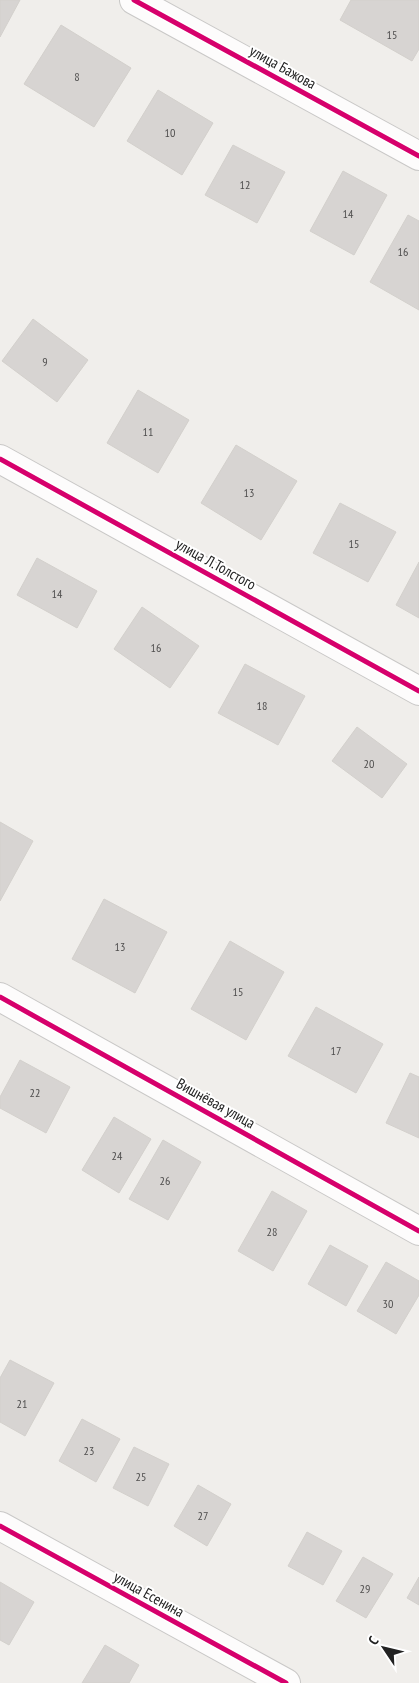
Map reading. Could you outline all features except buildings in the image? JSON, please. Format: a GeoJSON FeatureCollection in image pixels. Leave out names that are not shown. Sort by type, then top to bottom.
{"type":"FeatureCollection","features":[{"type":"Feature","properties":{"kind":"street","name":"улица Бажова"},"geometry":{"type":"LineString","coordinates":[[134,0],[419,156]]}},
{"type":"Feature","properties":{"kind":"street","name":"улица Л.Толстого"},"geometry":{"type":"LineString","coordinates":[[0,459],[419,691]]}},
{"type":"Feature","properties":{"kind":"street","name":"Вишнёвая улица"},"geometry":{"type":"LineString","coordinates":[[0,997],[419,1231]]}},
{"type":"Feature","properties":{"kind":"street","name":"улица Есенина"},"geometry":{"type":"LineString","coordinates":[[0,1526],[286,1683]]}},
{"type":"Feature","properties":{"kind":"cycle path"},"geometry":{"type":"LineString","coordinates":[[134,0],[419,156]]}},
{"type":"Feature","properties":{"kind":"cycle path"},"geometry":{"type":"LineString","coordinates":[[0,459],[419,691]]}},
{"type":"Feature","properties":{"kind":"cycle path"},"geometry":{"type":"LineString","coordinates":[[0,997],[419,1231]]}},
{"type":"Feature","properties":{"kind":"cycle path"},"geometry":{"type":"LineString","coordinates":[[0,1526],[286,1683]]}}]}
